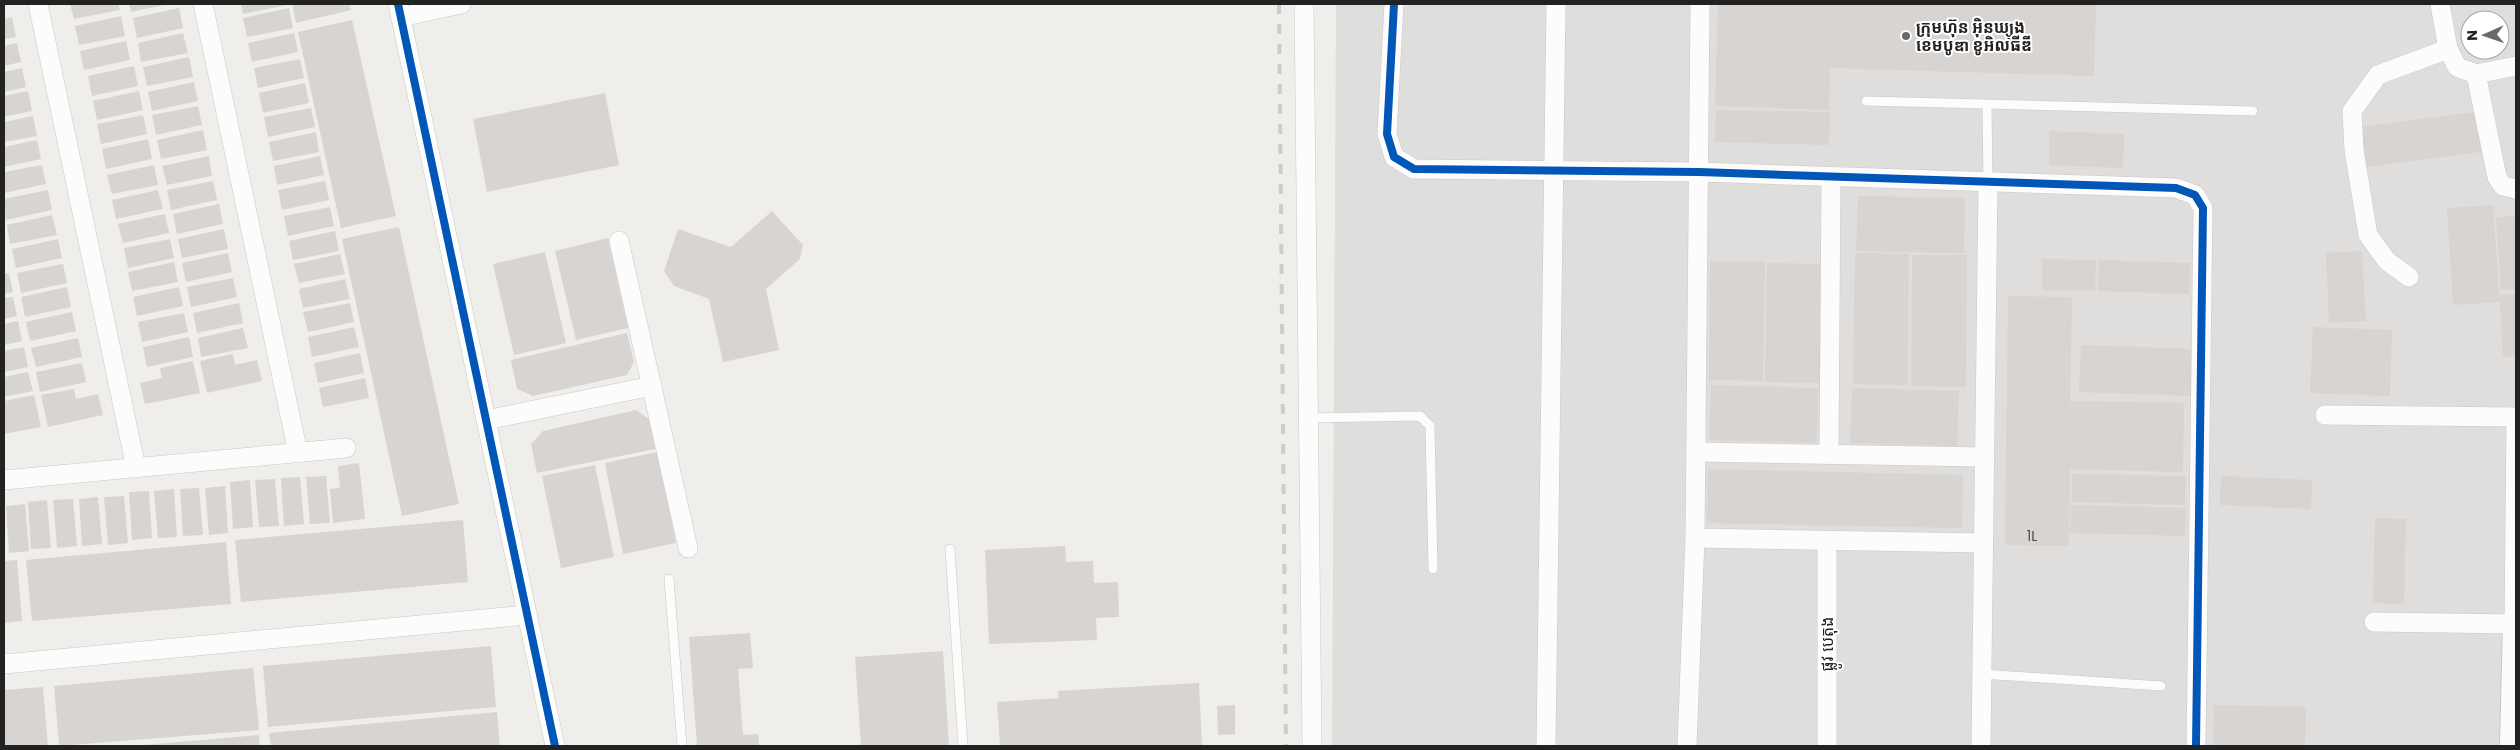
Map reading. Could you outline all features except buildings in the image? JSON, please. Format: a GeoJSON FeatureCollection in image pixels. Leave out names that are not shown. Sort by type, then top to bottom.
{"type":"FeatureCollection","features":[{"type":"Feature","properties":{"kind":"street"},"geometry":{"type":"LineString","coordinates":[[38,4],[136,468]]}},
{"type":"Feature","properties":{"kind":"street"},"geometry":{"type":"LineString","coordinates":[[203,4],[298,453]]}},
{"type":"Feature","properties":{"kind":"street"},"geometry":{"type":"LineString","coordinates":[[461,4],[400,10],[555,746]]}},
{"type":"Feature","properties":{"kind":"street"},"geometry":{"type":"LineString","coordinates":[[1304,4],[1312,746]]}},
{"type":"Feature","properties":{"kind":"street"},"geometry":{"type":"LineString","coordinates":[[1394,4],[1387,134],[1394,158],[1414,170],[1699,172],[1831,178],[2176,188],[2194,195],[2203,208],[2196,746]]}},
{"type":"Feature","properties":{"kind":"street"},"geometry":{"type":"LineString","coordinates":[[1546,746],[1556,4]]}},
{"type":"Feature","properties":{"kind":"street"},"geometry":{"type":"LineString","coordinates":[[1687,746],[1695,538],[1700,4]]}},
{"type":"Feature","properties":{"kind":"street"},"geometry":{"type":"LineString","coordinates":[[2440,4],[2448,49],[2457,67],[2476,74],[2516,66]]}},
{"type":"Feature","properties":{"kind":"street"},"geometry":{"type":"LineString","coordinates":[[2409,277],[2387,261],[2368,235],[2354,150],[2352,111],[2378,75],[2448,49]]}},
{"type":"Feature","properties":{"kind":"street"},"geometry":{"type":"LineString","coordinates":[[2476,74],[2497,177],[2503,186],[2516,189]]}},
{"type":"Feature","properties":{"kind":"street"},"geometry":{"type":"LineString","coordinates":[[1829,454],[1831,178]]}},
{"type":"Feature","properties":{"kind":"street"},"geometry":{"type":"LineString","coordinates":[[1981,746],[1988,183]]}},
{"type":"Feature","properties":{"kind":"street"},"geometry":{"type":"LineString","coordinates":[[619,241],[688,548]]}},
{"type":"Feature","properties":{"kind":"street"},"geometry":{"type":"LineString","coordinates":[[486,420],[652,386]]}},
{"type":"Feature","properties":{"kind":"street"},"geometry":{"type":"LineString","coordinates":[[2325,415],[2516,417],[2515,624],[2511,746]]}},
{"type":"Feature","properties":{"kind":"street"},"geometry":{"type":"LineString","coordinates":[[4,480],[346,448]]}},
{"type":"Feature","properties":{"kind":"street"},"geometry":{"type":"LineString","coordinates":[[1696,452],[1984,457]]}},
{"type":"Feature","properties":{"kind":"street"},"geometry":{"type":"LineString","coordinates":[[1695,538],[1827,542],[1983,543]]}},
{"type":"Feature","properties":{"kind":"street","name":"ផ្លូវ បេតុង"},"geometry":{"type":"LineString","coordinates":[[1827,542],[1828,746]]}},
{"type":"Feature","properties":{"kind":"street"},"geometry":{"type":"LineString","coordinates":[[4,664],[528,615]]}},
{"type":"Feature","properties":{"kind":"street"},"geometry":{"type":"LineString","coordinates":[[2374,622],[2515,624]]}},
{"type":"Feature","properties":{"kind":"lane"},"geometry":{"type":"LineString","coordinates":[[1866,101],[2253,111]]}},
{"type":"Feature","properties":{"kind":"lane"},"geometry":{"type":"LineString","coordinates":[[1987,104],[1988,183]]}},
{"type":"Feature","properties":{"kind":"lane"},"geometry":{"type":"LineString","coordinates":[[1308,418],[1420,416],[1430,426],[1433,568]]}},
{"type":"Feature","properties":{"kind":"lane"},"geometry":{"type":"LineString","coordinates":[[950,549],[963,746]]}},
{"type":"Feature","properties":{"kind":"lane"},"geometry":{"type":"LineString","coordinates":[[669,579],[682,746]]}},
{"type":"Feature","properties":{"kind":"lane"},"geometry":{"type":"LineString","coordinates":[[1982,674],[2161,686]]}},
{"type":"Feature","properties":{"kind":"shaded area"},"geometry":{"type":"Polygon","coordinates":[[[1336,4],[2516,4],[2516,746],[1332,746],[1336,4]]]}},
{"type":"Feature","properties":{"kind":"railway"},"geometry":{"type":"LineString","coordinates":[[1279,4],[1286,746]]}},
{"type":"Feature","properties":{"kind":"cycle path"},"geometry":{"type":"LineString","coordinates":[[398,4],[555,746]]}},
{"type":"Feature","properties":{"kind":"cycle path"},"geometry":{"type":"LineString","coordinates":[[1394,4],[1387,134],[1394,157],[1414,169],[1699,172],[2176,188],[2195,195],[2203,208],[2196,746]]}},
{"type":"Feature","properties":{"kind":"place","name":"ក្រុមហ៊ុន អ៊ិនឃ្យុង ខេមបូឌា ខូអិលធីឌី"},"geometry":{"type":"Point","coordinates":[1906,36]}}]}
